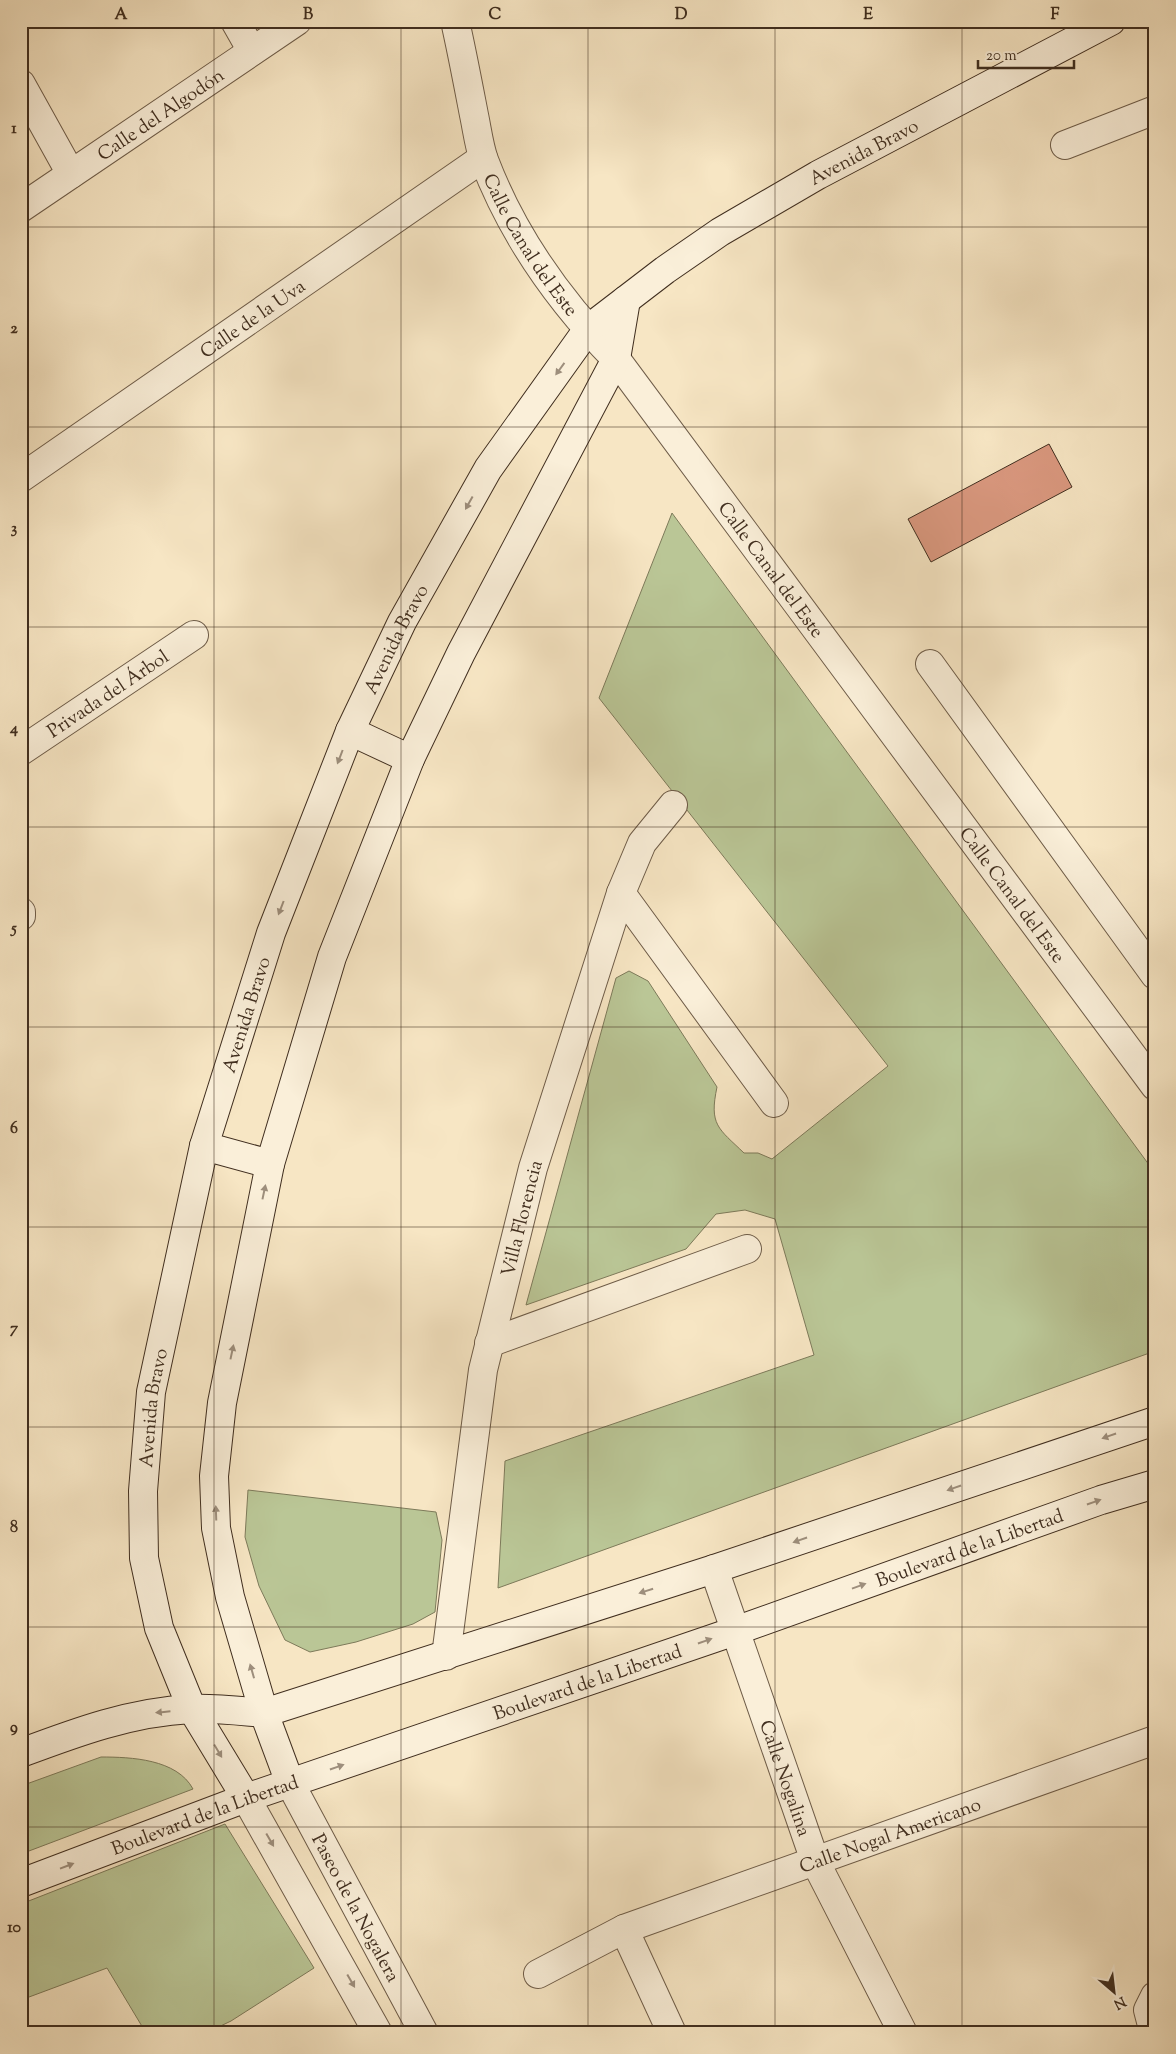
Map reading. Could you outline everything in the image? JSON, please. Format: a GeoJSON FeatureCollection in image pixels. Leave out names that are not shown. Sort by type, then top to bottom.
{"type":"FeatureCollection","features":[{"type":"Feature","properties":{"kind":"street"},"geometry":{"type":"LineString","coordinates":[[235,21],[252,51]]}},
{"type":"Feature","properties":{"kind":"street","name":"Calle del Algodón"},"geometry":{"type":"LineString","coordinates":[[21,208],[298,21]]}},
{"type":"Feature","properties":{"kind":"street","name":"Calle Canal del Este"},"geometry":{"type":"LineString","coordinates":[[455,21],[483,158],[504,204],[528,248],[556,290],[616,359],[1155,1086]]}},
{"type":"Feature","properties":{"kind":"street","name":"Avenida Bravo"},"geometry":{"type":"LineString","coordinates":[[246,1798],[192,1709],[159,1628],[144,1558],[143,1491],[151,1392],[204,1146],[271,932],[350,731],[402,622],[488,469],[588,329],[720,232],[818,175],[1111,21]]}},
{"type":"Feature","properties":{"kind":"street"},"geometry":{"type":"LineString","coordinates":[[21,84],[71,174]]}},
{"type":"Feature","properties":{"kind":"street"},"geometry":{"type":"LineString","coordinates":[[1065,145],[1155,110]]}},
{"type":"Feature","properties":{"kind":"street","name":"Calle de la Uva"},"geometry":{"type":"LineString","coordinates":[[21,478],[483,158]]}},
{"type":"Feature","properties":{"kind":"street"},"geometry":{"type":"LineString","coordinates":[[290,1783],[264,1712],[226,1577],[216,1528],[214,1476],[222,1403],[270,1164],[332,957],[410,759],[461,653],[616,359],[626,300]]}},
{"type":"Feature","properties":{"kind":"street","name":"Privada del Árbol"},"geometry":{"type":"LineString","coordinates":[[21,752],[194,635]]}},
{"type":"Feature","properties":{"kind":"street"},"geometry":{"type":"LineString","coordinates":[[930,664],[1155,975]]}},
{"type":"Feature","properties":{"kind":"street"},"geometry":{"type":"LineString","coordinates":[[350,731],[410,759]]}},
{"type":"Feature","properties":{"kind":"street","name":"Villa Florencia"},"geometry":{"type":"LineString","coordinates":[[446,1656],[463,1512],[483,1370],[533,1168],[621,893],[642,843],[673,805]]}},
{"type":"Feature","properties":{"kind":"street"},"geometry":{"type":"LineString","coordinates":[[621,893],[774,1103]]}},
{"type":"Feature","properties":{"kind":"street"},"geometry":{"type":"LineString","coordinates":[[204,1146],[270,1164]]}},
{"type":"Feature","properties":{"kind":"street"},"geometry":{"type":"LineString","coordinates":[[489,1343],[747,1249]]}},
{"type":"Feature","properties":{"kind":"street"},"geometry":{"type":"LineString","coordinates":[[21,1753],[107,1722],[145,1714],[192,1709],[264,1712],[446,1656],[714,1569],[1155,1421]]}},
{"type":"Feature","properties":{"kind":"street","name":"Boulevard de la Libertad"},"geometry":{"type":"LineString","coordinates":[[21,1883],[246,1798],[735,1631],[1092,1503],[1155,1484]]}},
{"type":"Feature","properties":{"kind":"street","name":"Calle Nogalina"},"geometry":{"type":"LineString","coordinates":[[714,1569],[815,1861],[903,2033]]}},
{"type":"Feature","properties":{"kind":"street","name":"Calle Nogal Americano"},"geometry":{"type":"LineString","coordinates":[[538,1974],[624,1929],[1155,1740]]}},
{"type":"Feature","properties":{"kind":"street","name":"Paseo de la Nogalera"},"geometry":{"type":"LineString","coordinates":[[290,1783],[424,2033]]}},
{"type":"Feature","properties":{"kind":"street","name":"Paseo de la Nogalera"},"geometry":{"type":"LineString","coordinates":[[246,1798],[378,2033]]}},
{"type":"Feature","properties":{"kind":"street"},"geometry":{"type":"LineString","coordinates":[[624,1929],[672,2033]]}},
{"type":"Feature","properties":{"kind":"street"},"geometry":{"type":"LineString","coordinates":[[1154,2033],[1148,2010],[1155,1996]]}},
{"type":"Feature","properties":{"kind":"green space"},"geometry":{"type":"Polygon","coordinates":[[[672,513],[1155,1173],[1155,1351],[498,1588],[505,1461],[814,1355],[775,1219],[745,1210],[716,1214],[686,1249],[526,1305],[616,978],[629,971],[648,981],[717,1087],[714,1110],[718,1125],[744,1153],[758,1153],[772,1159],[888,1066],[599,698],[672,513]]]}},
{"type":"Feature","properties":{"kind":"green space"},"geometry":{"type":"Polygon","coordinates":[[[248,1490],[436,1512],[442,1540],[435,1612],[413,1624],[356,1642],[310,1652],[285,1640],[259,1586],[245,1537],[248,1490]]]}},
{"type":"Feature","properties":{"kind":"green space"},"geometry":{"type":"Polygon","coordinates":[[[101,1757],[139,1759],[165,1766],[176,1771],[186,1779],[193,1789],[21,1854],[21,1786],[101,1757]]]}},
{"type":"Feature","properties":{"kind":"green space"},"geometry":{"type":"Polygon","coordinates":[[[225,1824],[314,1968],[231,2021],[206,2033],[146,2033],[107,1968],[21,2000],[21,1904],[225,1824]]]}},
{"type":"Feature","properties":{"kind":"building"},"geometry":{"type":"Polygon","coordinates":[[[1049,444],[1072,487],[931,562],[908,519],[1049,444]]]}}]}
